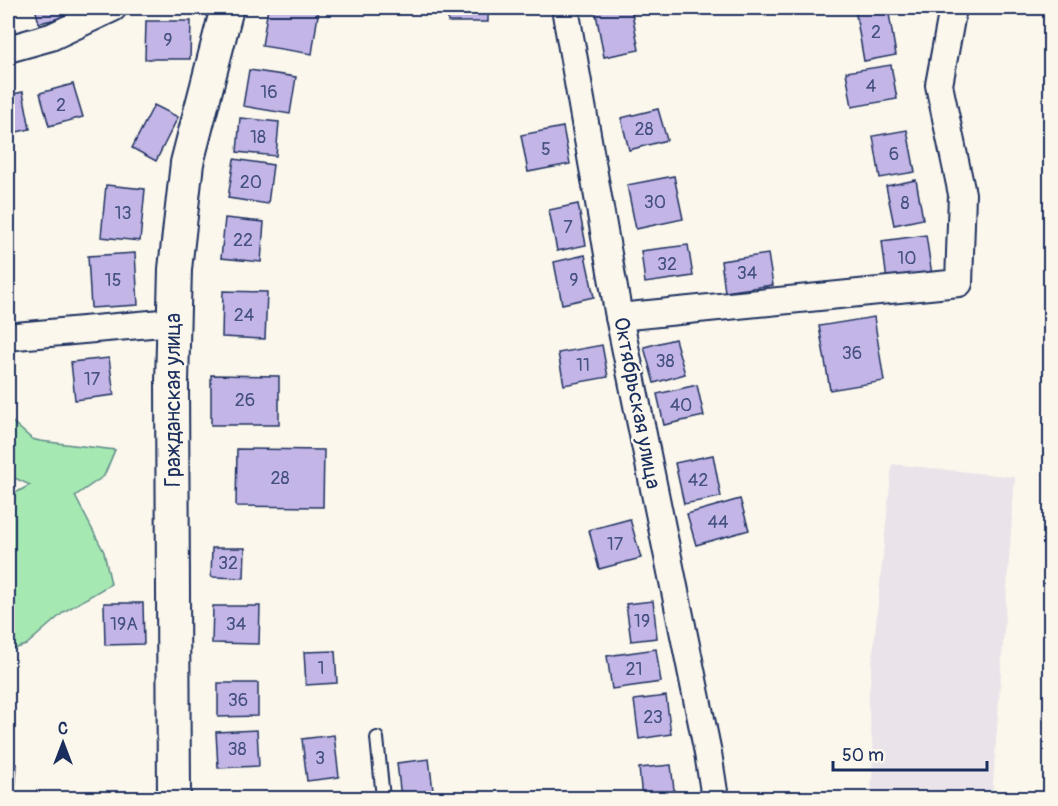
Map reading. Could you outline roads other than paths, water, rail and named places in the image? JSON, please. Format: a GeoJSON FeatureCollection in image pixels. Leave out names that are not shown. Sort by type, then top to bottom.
{"type":"FeatureCollection","features":[{"type":"Feature","properties":{"kind":"street"},"geometry":{"type":"LineString","coordinates":[[8,49],[51,37],[113,8]]}},
{"type":"Feature","properties":{"kind":"street","name":"Гражданская улица"},"geometry":{"type":"LineString","coordinates":[[174,798],[172,394],[175,269],[187,164],[227,8]]}},
{"type":"Feature","properties":{"kind":"street","name":"Октябрьская улица"},"geometry":{"type":"LineString","coordinates":[[565,8],[619,317],[715,798]]}},
{"type":"Feature","properties":{"kind":"street"},"geometry":{"type":"LineString","coordinates":[[619,317],[959,283],[962,194],[939,86],[953,8]]}},
{"type":"Feature","properties":{"kind":"street"},"geometry":{"type":"LineString","coordinates":[[8,338],[173,322]]}},
{"type":"Feature","properties":{"kind":"lane"},"geometry":{"type":"LineString","coordinates":[[377,738],[383,798]]}}]}
